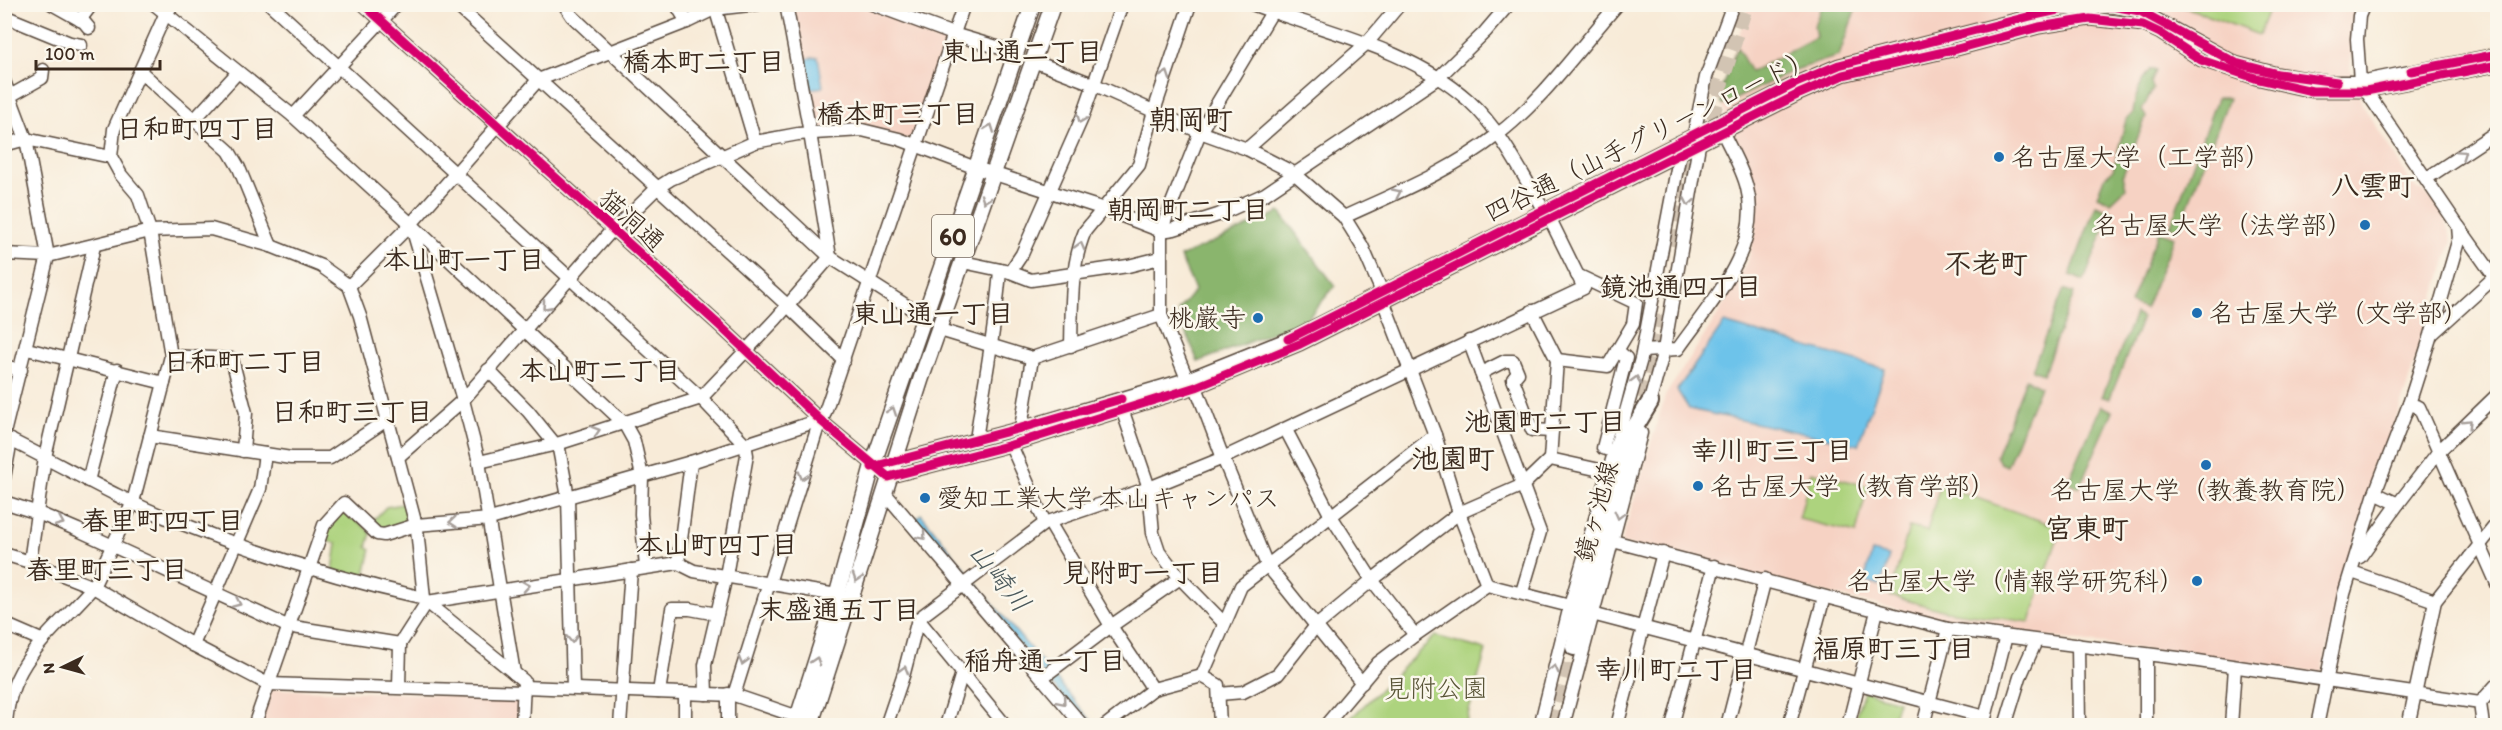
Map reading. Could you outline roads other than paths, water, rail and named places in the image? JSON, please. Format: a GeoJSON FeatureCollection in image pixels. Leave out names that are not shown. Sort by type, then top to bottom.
{"type":"FeatureCollection","features":[{"type":"Feature","properties":{"kind":"highway"},"geometry":{"type":"LineString","coordinates":[[1574,647],[1584,596],[1607,539],[1619,474],[1635,427],[1650,402]]}},
{"type":"Feature","properties":{"kind":"main road","name":"60"},"geometry":{"type":"LineString","coordinates":[[806,723],[837,595],[873,466],[1033,4]]}},
{"type":"Feature","properties":{"kind":"main road","name":"60"},"geometry":{"type":"LineString","coordinates":[[806,723],[921,379],[1053,4]]}},
{"type":"Feature","properties":{"kind":"street"},"geometry":{"type":"LineString","coordinates":[[52,4],[84,24],[92,4]]}},
{"type":"Feature","properties":{"kind":"street"},"geometry":{"type":"LineString","coordinates":[[154,4],[169,10],[237,72],[292,116],[525,329],[624,423],[634,441],[642,476],[641,514],[646,567]]}},
{"type":"Feature","properties":{"kind":"street"},"geometry":{"type":"LineString","coordinates":[[270,4],[569,280],[701,398],[745,444],[747,455],[726,576],[705,665],[706,694]]}},
{"type":"Feature","properties":{"kind":"street","name":"猫洞通"},"geometry":{"type":"LineString","coordinates":[[363,4],[873,466],[963,584],[1046,675],[1083,726]]}},
{"type":"Feature","properties":{"kind":"street"},"geometry":{"type":"LineString","coordinates":[[292,116],[398,4]]}},
{"type":"Feature","properties":{"kind":"street"},"geometry":{"type":"LineString","coordinates":[[455,4],[787,305],[844,360]]}},
{"type":"Feature","properties":{"kind":"street"},"geometry":{"type":"LineString","coordinates":[[564,4],[572,16],[830,258],[926,318]]}},
{"type":"Feature","properties":{"kind":"street"},"geometry":{"type":"LineString","coordinates":[[675,4],[687,22]]}},
{"type":"Feature","properties":{"kind":"street"},"geometry":{"type":"LineString","coordinates":[[349,286],[456,175],[538,80],[687,22],[714,7],[758,4]]}},
{"type":"Feature","properties":{"kind":"street"},"geometry":{"type":"LineString","coordinates":[[786,4],[830,258]]}},
{"type":"Feature","properties":{"kind":"street"},"geometry":{"type":"LineString","coordinates":[[872,4],[905,10],[953,34],[1017,53]]}},
{"type":"Feature","properties":{"kind":"street"},"geometry":{"type":"LineString","coordinates":[[728,726],[731,695],[820,420],[824,416],[844,360],[964,4]]}},
{"type":"Feature","properties":{"kind":"street"},"geometry":{"type":"LineString","coordinates":[[976,440],[989,345],[1005,271],[1022,254],[1050,193],[1082,118],[1122,4]]}},
{"type":"Feature","properties":{"kind":"street"},"geometry":{"type":"LineString","coordinates":[[1071,346],[1074,275],[1080,243],[1085,231],[1139,165],[1154,111],[1190,4]]}},
{"type":"Feature","properties":{"kind":"street"},"geometry":{"type":"LineString","coordinates":[[886,726],[918,619],[1047,522],[1149,488],[1223,458],[1584,288],[1546,214],[1497,135],[1468,100],[1439,77],[1367,43],[1276,8],[1252,4]]}},
{"type":"Feature","properties":{"kind":"street"},"geometry":{"type":"LineString","coordinates":[[1247,149],[1367,43],[1400,4]]}},
{"type":"Feature","properties":{"kind":"street"},"geometry":{"type":"LineString","coordinates":[[398,457],[463,400],[612,230],[657,188],[671,179],[755,142],[810,133],[862,130],[878,132],[976,168],[1104,209],[1161,231],[1174,229],[1218,215],[1265,194],[1439,77],[1485,32],[1509,4]]}},
{"type":"Feature","properties":{"kind":"street"},"geometry":{"type":"LineString","coordinates":[[1344,217],[1440,172],[1497,135],[1531,105],[1618,4]]}},
{"type":"Feature","properties":{"kind":"street"},"geometry":{"type":"LineString","coordinates":[[1650,402],[1664,350],[1706,77],[1733,4]]}},
{"type":"Feature","properties":{"kind":"street"},"geometry":{"type":"LineString","coordinates":[[2364,4],[2359,16],[2357,39],[2363,87],[2458,226],[2497,278],[2431,335]]}},
{"type":"Feature","properties":{"kind":"street","name":"四谷通（山手グリーンロード）"},"geometry":{"type":"LineString","coordinates":[[873,466],[1191,383],[1297,334],[1383,298],[1696,139],[1798,82],[1839,64],[2062,9],[2112,6],[2140,11],[2236,63],[2300,78],[2363,87],[2498,54]]}},
{"type":"Feature","properties":{"kind":"street"},"geometry":{"type":"LineString","coordinates":[[714,7],[755,142]]}},
{"type":"Feature","properties":{"kind":"street"},"geometry":{"type":"LineString","coordinates":[[1276,8],[1200,132],[1161,231],[1161,315],[1268,565],[1315,627],[1362,683]]}},
{"type":"Feature","properties":{"kind":"street"},"geometry":{"type":"LineString","coordinates":[[6,726],[9,682],[41,640],[68,616],[93,587],[133,502],[171,356],[150,231],[138,195],[121,175],[111,158],[114,129],[169,10]]}},
{"type":"Feature","properties":{"kind":"street"},"geometry":{"type":"LineString","coordinates":[[4,16],[70,43],[81,45]]}},
{"type":"Feature","properties":{"kind":"street"},"geometry":{"type":"LineString","coordinates":[[1696,139],[1723,133],[1799,94],[1843,75],[1958,49],[2039,27],[2090,19],[2143,24],[2202,60],[2255,78],[2312,91],[2363,87],[2498,66]]}},
{"type":"Feature","properties":{"kind":"street"},"geometry":{"type":"LineString","coordinates":[[1033,61],[1094,84],[1200,132],[1247,149],[1294,173],[1344,217],[1362,246],[1383,298],[1435,435],[1459,513],[1487,585]]}},
{"type":"Feature","properties":{"kind":"street"},"geometry":{"type":"LineString","coordinates":[[10,96],[42,78],[43,70]]}},
{"type":"Feature","properties":{"kind":"street"},"geometry":{"type":"LineString","coordinates":[[140,71],[229,151],[239,168],[271,246]]}},
{"type":"Feature","properties":{"kind":"street"},"geometry":{"type":"LineString","coordinates":[[194,120],[237,72]]}},
{"type":"Feature","properties":{"kind":"street"},"geometry":{"type":"LineString","coordinates":[[4,81],[26,139],[48,256],[7,437],[4,478]]}},
{"type":"Feature","properties":{"kind":"street"},"geometry":{"type":"LineString","coordinates":[[2427,178],[2498,131]]}},
{"type":"Feature","properties":{"kind":"street"},"geometry":{"type":"LineString","coordinates":[[1644,351],[1678,349],[1713,300],[1741,254],[1751,219],[1747,187],[1723,133]]}},
{"type":"Feature","properties":{"kind":"street"},"geometry":{"type":"LineString","coordinates":[[4,145],[26,139],[111,158]]}},
{"type":"Feature","properties":{"kind":"street","name":"鏡ヶ池線"},"geometry":{"type":"LineString","coordinates":[[1540,726],[1570,606],[1644,351],[1680,153],[1696,139]]}},
{"type":"Feature","properties":{"kind":"street"},"geometry":{"type":"LineString","coordinates":[[1546,214],[1680,153]]}},
{"type":"Feature","properties":{"kind":"street"},"geometry":{"type":"LineString","coordinates":[[411,224],[479,462],[514,673]]}},
{"type":"Feature","properties":{"kind":"street"},"geometry":{"type":"LineString","coordinates":[[2317,726],[2344,594],[2375,492],[2409,404],[2431,335],[2459,238],[2458,226]]}},
{"type":"Feature","properties":{"kind":"street"},"geometry":{"type":"LineString","coordinates":[[4,254],[48,256],[150,231],[211,229],[271,246],[321,266],[349,286],[360,316],[416,525],[425,600],[400,644],[399,687]]}},
{"type":"Feature","properties":{"kind":"street"},"geometry":{"type":"LineString","coordinates":[[30,562],[45,457],[94,246]]}},
{"type":"Feature","properties":{"kind":"street"},"geometry":{"type":"LineString","coordinates":[[479,462],[557,444],[701,398],[830,258]]}},
{"type":"Feature","properties":{"kind":"street"},"geometry":{"type":"LineString","coordinates":[[963,262],[1005,271],[1031,280],[1128,266],[1160,258]]}},
{"type":"Feature","properties":{"kind":"street"},"geometry":{"type":"LineString","coordinates":[[1557,360],[1608,366],[1633,324],[1636,303],[1577,275]]}},
{"type":"Feature","properties":{"kind":"street"},"geometry":{"type":"LineString","coordinates":[[1219,694],[1243,692],[1278,674],[1315,627],[1372,580],[1459,513],[1522,485],[1550,459],[1557,360],[1532,311]]}},
{"type":"Feature","properties":{"kind":"street"},"geometry":{"type":"LineString","coordinates":[[940,330],[1032,358],[1161,315]]}},
{"type":"Feature","properties":{"kind":"street"},"geometry":{"type":"LineString","coordinates":[[1469,341],[1540,532],[1522,592]]}},
{"type":"Feature","properties":{"kind":"street"},"geometry":{"type":"LineString","coordinates":[[27,349],[164,383]]}},
{"type":"Feature","properties":{"kind":"street"},"geometry":{"type":"LineString","coordinates":[[1615,452],[1603,448],[1626,358],[1617,350]]}},
{"type":"Feature","properties":{"kind":"street"},"geometry":{"type":"LineString","coordinates":[[171,356],[232,359],[246,413],[243,451]]}},
{"type":"Feature","properties":{"kind":"street"},"geometry":{"type":"LineString","coordinates":[[1021,428],[1032,358]]}},
{"type":"Feature","properties":{"kind":"street"},"geometry":{"type":"LineString","coordinates":[[1481,373],[1505,361],[1513,361],[1518,373],[1513,379],[1532,430],[1552,431]]}},
{"type":"Feature","properties":{"kind":"street"},"geometry":{"type":"LineString","coordinates":[[4,366],[21,370]]}},
{"type":"Feature","properties":{"kind":"street"},"geometry":{"type":"LineString","coordinates":[[489,369],[557,444],[568,497],[573,688]]}},
{"type":"Feature","properties":{"kind":"street"},"geometry":{"type":"LineString","coordinates":[[88,481],[117,370]]}},
{"type":"Feature","properties":{"kind":"street"},"geometry":{"type":"LineString","coordinates":[[886,485],[1122,409],[1191,383]]}},
{"type":"Feature","properties":{"kind":"street"},"geometry":{"type":"LineString","coordinates":[[2352,569],[2397,504],[2439,451],[2498,394]]}},
{"type":"Feature","properties":{"kind":"street"},"geometry":{"type":"LineString","coordinates":[[2409,404],[2419,407],[2498,586]]}},
{"type":"Feature","properties":{"kind":"street"},"geometry":{"type":"LineString","coordinates":[[1122,409],[1149,488],[1153,533],[1159,551],[1180,578],[1223,622]]}},
{"type":"Feature","properties":{"kind":"street"},"geometry":{"type":"LineString","coordinates":[[150,436],[291,458],[330,458],[388,419]]}},
{"type":"Feature","properties":{"kind":"street"},"geometry":{"type":"LineString","coordinates":[[254,726],[324,525],[344,503],[377,534],[384,536],[416,525],[490,519],[691,462],[820,420]]}},
{"type":"Feature","properties":{"kind":"street"},"geometry":{"type":"LineString","coordinates":[[1286,430],[1331,516],[1372,580],[1415,634]]}},
{"type":"Feature","properties":{"kind":"street"},"geometry":{"type":"LineString","coordinates":[[1202,676],[1223,622],[1241,586],[1435,435]]}},
{"type":"Feature","properties":{"kind":"street"},"geometry":{"type":"LineString","coordinates":[[7,437],[88,481],[170,519],[308,566],[425,600],[524,681],[522,726]]}},
{"type":"Feature","properties":{"kind":"street"},"geometry":{"type":"LineString","coordinates":[[1011,445],[1047,522],[1153,689]]}},
{"type":"Feature","properties":{"kind":"street"},"geometry":{"type":"LineString","coordinates":[[194,645],[260,489],[265,454]]}},
{"type":"Feature","properties":{"kind":"street"},"geometry":{"type":"LineString","coordinates":[[1550,459],[1609,472]]}},
{"type":"Feature","properties":{"kind":"street"},"geometry":{"type":"LineString","coordinates":[[678,563],[691,462]]}},
{"type":"Feature","properties":{"kind":"street"},"geometry":{"type":"LineString","coordinates":[[2375,492],[2397,504]]}},
{"type":"Feature","properties":{"kind":"street"},"geometry":{"type":"LineString","coordinates":[[4,502],[38,513],[288,626],[400,644]]}},
{"type":"Feature","properties":{"kind":"street"},"geometry":{"type":"LineString","coordinates":[[2408,726],[2435,601],[2498,522]]}},
{"type":"Feature","properties":{"kind":"street"},"geometry":{"type":"LineString","coordinates":[[1607,539],[1948,629],[2235,667],[2480,704]]}},
{"type":"Feature","properties":{"kind":"street","name":"鏡ヶ池線"},"geometry":{"type":"LineString","coordinates":[[1563,726],[1592,614],[1607,539]]}},
{"type":"Feature","properties":{"kind":"street"},"geometry":{"type":"LineString","coordinates":[[1617,726],[1663,553]]}},
{"type":"Feature","properties":{"kind":"street"},"geometry":{"type":"LineString","coordinates":[[4,554],[93,587],[268,684],[524,690],[573,688],[731,695],[806,723]]}},
{"type":"Feature","properties":{"kind":"street"},"geometry":{"type":"LineString","coordinates":[[425,600],[678,563],[694,571],[837,595]]}},
{"type":"Feature","properties":{"kind":"street"},"geometry":{"type":"LineString","coordinates":[[1672,726],[1714,566]]}},
{"type":"Feature","properties":{"kind":"street"},"geometry":{"type":"LineString","coordinates":[[2352,569],[2435,601]]}},
{"type":"Feature","properties":{"kind":"street"},"geometry":{"type":"LineString","coordinates":[[620,726],[631,570]]}},
{"type":"Feature","properties":{"kind":"street"},"geometry":{"type":"LineString","coordinates":[[1046,675],[1180,578]]}},
{"type":"Feature","properties":{"kind":"street"},"geometry":{"type":"LineString","coordinates":[[1727,726],[1765,579]]}},
{"type":"Feature","properties":{"kind":"street"},"geometry":{"type":"LineString","coordinates":[[1325,726],[1378,663],[1415,634],[1487,585],[1570,606]]}},
{"type":"Feature","properties":{"kind":"street"},"geometry":{"type":"LineString","coordinates":[[1788,726],[1824,597]]}},
{"type":"Feature","properties":{"kind":"street"},"geometry":{"type":"LineString","coordinates":[[659,693],[672,609],[690,609],[717,614]]}},
{"type":"Feature","properties":{"kind":"street"},"geometry":{"type":"LineString","coordinates":[[1848,726],[1877,611]]}},
{"type":"Feature","properties":{"kind":"street"},"geometry":{"type":"LineString","coordinates":[[1592,614],[1929,702],[1984,721],[2006,636]]}},
{"type":"Feature","properties":{"kind":"street"},"geometry":{"type":"LineString","coordinates":[[918,619],[1003,724]]}},
{"type":"Feature","properties":{"kind":"street"},"geometry":{"type":"LineString","coordinates":[[4,624],[41,640]]}},
{"type":"Feature","properties":{"kind":"street"},"geometry":{"type":"LineString","coordinates":[[1923,726],[1948,629]]}},
{"type":"Feature","properties":{"kind":"street"},"geometry":{"type":"LineString","coordinates":[[2005,726],[2020,677],[2036,640]]}},
{"type":"Feature","properties":{"kind":"street"},"geometry":{"type":"LineString","coordinates":[[2078,645],[2079,726]]}},
{"type":"Feature","properties":{"kind":"street"},"geometry":{"type":"LineString","coordinates":[[2146,655],[2146,726]]}},
{"type":"Feature","properties":{"kind":"street"},"geometry":{"type":"LineString","coordinates":[[2231,726],[2235,667]]}},
{"type":"Feature","properties":{"kind":"street"},"geometry":{"type":"LineString","coordinates":[[946,726],[962,673]]}},
{"type":"Feature","properties":{"kind":"street"},"geometry":{"type":"LineString","coordinates":[[1105,726],[1153,689],[1202,676],[1218,685],[1220,726]]}},
{"type":"Feature","properties":{"kind":"street"},"geometry":{"type":"LineString","coordinates":[[2483,726],[2480,704],[2498,683]]}},
{"type":"Feature","properties":{"kind":"street"},"geometry":{"type":"LineString","coordinates":[[685,693],[685,726]]}},
{"type":"Feature","properties":{"kind":"water"},"geometry":{"type":"Polygon","coordinates":[[[818,57],[823,87],[810,89],[805,59],[818,57]]]}},
{"type":"Feature","properties":{"kind":"water"},"geometry":{"type":"Polygon","coordinates":[[[1724,323],[1885,369],[1858,445],[1689,409],[1677,390],[1724,323]]]}},
{"type":"Feature","properties":{"kind":"water","name":"山崎川"},"geometry":{"type":"Polygon","coordinates":[[[921,514],[1095,725],[1086,725],[915,519],[921,514]]]}},
{"type":"Feature","properties":{"kind":"water"},"geometry":{"type":"Polygon","coordinates":[[[1872,552],[1889,556],[1881,586],[1864,582],[1872,552]]]}},
{"type":"Feature","properties":{"kind":"tunnel"},"geometry":{"type":"LineString","coordinates":[[1705,142],[1746,4]]}},
{"type":"Feature","properties":{"kind":"tunnel"},"geometry":{"type":"LineString","coordinates":[[1668,245],[1693,135]]}},
{"type":"Feature","properties":{"kind":"tunnel"},"geometry":{"type":"LineString","coordinates":[[1645,399],[1665,316]]}},
{"type":"Feature","properties":{"kind":"tunnel"},"geometry":{"type":"LineString","coordinates":[[1554,726],[1574,647]]}},
{"type":"Feature","properties":{"kind":"place","name":"名古屋大学（工学部）"},"geometry":{"type":"Point","coordinates":[1999,157]}},
{"type":"Feature","properties":{"kind":"place","name":"名古屋大学（法学部）"},"geometry":{"type":"Point","coordinates":[2365,225]}},
{"type":"Feature","properties":{"kind":"place","name":"名古屋大学（文学部）"},"geometry":{"type":"Point","coordinates":[2197,313]}},
{"type":"Feature","properties":{"kind":"place","name":"桃巌寺"},"geometry":{"type":"Point","coordinates":[1258,318]}},
{"type":"Feature","properties":{"kind":"place","name":"名古屋大学（教養教育院）"},"geometry":{"type":"Point","coordinates":[2206,465]}},
{"type":"Feature","properties":{"kind":"place","name":"名古屋大学（教育学部）"},"geometry":{"type":"Point","coordinates":[1698,486]}},
{"type":"Feature","properties":{"kind":"place","name":"愛知工業大学 本山キャンパス"},"geometry":{"type":"Point","coordinates":[925,498]}},
{"type":"Feature","properties":{"kind":"place","name":"名古屋大学（情報学研究科）"},"geometry":{"type":"Point","coordinates":[2197,581]}},
{"type":"Feature","properties":{"kind":"district","name":"東山通二丁目"},"geometry":{"type":"Point","coordinates":[1022,51]}},
{"type":"Feature","properties":{"kind":"district","name":"橋本町二丁目"},"geometry":{"type":"Point","coordinates":[704,61]}},
{"type":"Feature","properties":{"kind":"district","name":"橋本町三丁目"},"geometry":{"type":"Point","coordinates":[898,113]}},
{"type":"Feature","properties":{"kind":"district","name":"朝岡町"},"geometry":{"type":"Point","coordinates":[1191,119]}},
{"type":"Feature","properties":{"kind":"district","name":"日和町四丁目"},"geometry":{"type":"Point","coordinates":[197,128]}},
{"type":"Feature","properties":{"kind":"district","name":"八雲町"},"geometry":{"type":"Point","coordinates":[2373,185]}},
{"type":"Feature","properties":{"kind":"district","name":"朝岡町二丁目"},"geometry":{"type":"Point","coordinates":[1188,209]}},
{"type":"Feature","properties":{"kind":"district","name":"本山町一丁目"},"geometry":{"type":"Point","coordinates":[464,259]}},
{"type":"Feature","properties":{"kind":"district","name":"不老町"},"geometry":{"type":"Point","coordinates":[1986,263]}},
{"type":"Feature","properties":{"kind":"district","name":"鏡池通四丁目"},"geometry":{"type":"Point","coordinates":[1681,286]}},
{"type":"Feature","properties":{"kind":"district","name":"東山通一丁目"},"geometry":{"type":"Point","coordinates":[933,313]}},
{"type":"Feature","properties":{"kind":"district","name":"日和町二丁目"},"geometry":{"type":"Point","coordinates":[244,361]}},
{"type":"Feature","properties":{"kind":"district","name":"本山町二丁目"},"geometry":{"type":"Point","coordinates":[600,370]}},
{"type":"Feature","properties":{"kind":"district","name":"日和町三丁目"},"geometry":{"type":"Point","coordinates":[352,411]}},
{"type":"Feature","properties":{"kind":"district","name":"池園町二丁目"},"geometry":{"type":"Point","coordinates":[1545,421]}},
{"type":"Feature","properties":{"kind":"district","name":"幸川町三丁目"},"geometry":{"type":"Point","coordinates":[1772,450]}},
{"type":"Feature","properties":{"kind":"district","name":"池園町"},"geometry":{"type":"Point","coordinates":[1453,458]}},
{"type":"Feature","properties":{"kind":"district","name":"春里町四丁目"},"geometry":{"type":"Point","coordinates":[163,520]}},
{"type":"Feature","properties":{"kind":"district","name":"宮東町"},"geometry":{"type":"Point","coordinates":[2087,528]}},
{"type":"Feature","properties":{"kind":"district","name":"本山町四丁目"},"geometry":{"type":"Point","coordinates":[717,544]}},
{"type":"Feature","properties":{"kind":"district","name":"春里町三丁目"},"geometry":{"type":"Point","coordinates":[107,569]}},
{"type":"Feature","properties":{"kind":"district","name":"見附町一丁目"},"geometry":{"type":"Point","coordinates":[1143,572]}},
{"type":"Feature","properties":{"kind":"district","name":"末盛通五丁目"},"geometry":{"type":"Point","coordinates":[839,609]}},
{"type":"Feature","properties":{"kind":"district","name":"福原町三丁目"},"geometry":{"type":"Point","coordinates":[1894,648]}},
{"type":"Feature","properties":{"kind":"district","name":"稲舟通一丁目"},"geometry":{"type":"Point","coordinates":[1045,660]}},
{"type":"Feature","properties":{"kind":"district","name":"幸川町二丁目"},"geometry":{"type":"Point","coordinates":[1676,669]}},
{"type":"Feature","properties":{"kind":"park label","name":"見附公園"},"geometry":{"type":"Point","coordinates":[1436,688]}}]}
